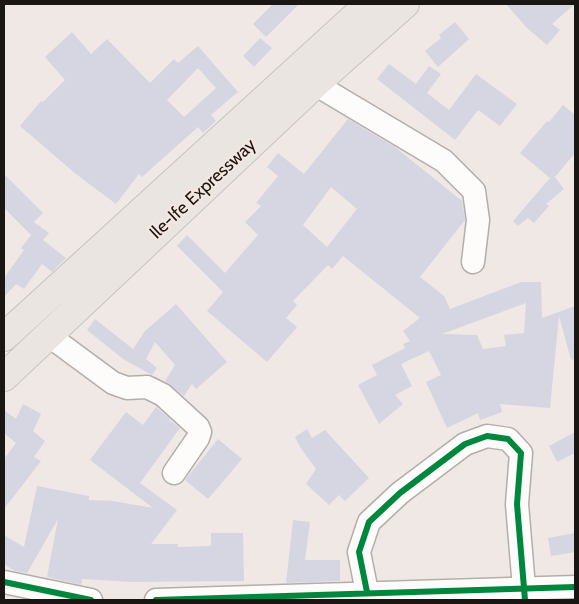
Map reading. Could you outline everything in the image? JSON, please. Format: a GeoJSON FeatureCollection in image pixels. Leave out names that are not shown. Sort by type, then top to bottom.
{"type":"FeatureCollection","features":[{"type":"Feature","properties":{"kind":"main road","name":"Ile-Ife Expressway"},"geometry":{"type":"LineString","coordinates":[[4,337],[369,4]]}},
{"type":"Feature","properties":{"kind":"main road","name":"Ile-Ife Expressway"},"geometry":{"type":"LineString","coordinates":[[4,377],[314,84],[405,4]]}},
{"type":"Feature","properties":{"kind":"street"},"geometry":{"type":"LineString","coordinates":[[314,84],[444,161],[474,191],[478,220],[472,262]]}},
{"type":"Feature","properties":{"kind":"street"},"geometry":{"type":"LineString","coordinates":[[48,334],[113,384],[127,388],[147,387],[163,395],[198,427],[200,432],[198,438],[174,473]]}},
{"type":"Feature","properties":{"kind":"street"},"geometry":{"type":"LineString","coordinates":[[367,592],[359,552],[369,522],[400,493],[465,444],[486,436],[508,439],[521,453],[517,504],[525,594]]}},
{"type":"Feature","properties":{"kind":"street"},"geometry":{"type":"LineString","coordinates":[[4,582],[91,600]]}},
{"type":"Feature","properties":{"kind":"street"},"geometry":{"type":"LineString","coordinates":[[156,600],[367,592],[525,594],[575,587]]}},
{"type":"Feature","properties":{"kind":"building"},"geometry":{"type":"Polygon","coordinates":[[[273,4],[299,4],[266,37],[253,24],[273,4]]]}},
{"type":"Feature","properties":{"kind":"building"},"geometry":{"type":"Polygon","coordinates":[[[506,4],[575,4],[552,24],[560,30],[547,45],[526,27],[506,4]]]}},
{"type":"Feature","properties":{"kind":"building"},"geometry":{"type":"Polygon","coordinates":[[[455,22],[469,39],[438,67],[425,51],[441,38],[439,35],[455,22]]]}},
{"type":"Feature","properties":{"kind":"building"},"geometry":{"type":"Polygon","coordinates":[[[72,32],[91,54],[107,39],[150,83],[174,59],[178,63],[198,46],[238,92],[211,115],[216,121],[203,133],[198,127],[142,177],[139,174],[116,204],[76,174],[20,126],[41,101],[43,102],[65,80],[45,57],[72,32]],[[198,68],[167,100],[184,117],[216,88],[198,68]]]}},
{"type":"Feature","properties":{"kind":"building"},"geometry":{"type":"Polygon","coordinates":[[[260,38],[272,48],[254,67],[243,56],[260,38]]]}},
{"type":"Feature","properties":{"kind":"building"},"geometry":{"type":"Polygon","coordinates":[[[389,64],[416,84],[429,66],[441,74],[427,93],[449,110],[476,74],[517,104],[500,126],[478,110],[455,140],[377,79],[389,64]]]}},
{"type":"Feature","properties":{"kind":"building"},"geometry":{"type":"Polygon","coordinates":[[[563,105],[575,115],[575,153],[555,177],[564,189],[546,204],[549,206],[534,223],[528,218],[518,226],[513,221],[550,178],[520,153],[563,105]]]}},
{"type":"Feature","properties":{"kind":"building"},"geometry":{"type":"Polygon","coordinates":[[[348,119],[395,147],[462,201],[465,220],[420,277],[444,296],[450,309],[521,282],[541,282],[542,318],[575,306],[575,359],[571,360],[559,316],[550,408],[500,404],[502,412],[480,420],[478,413],[447,428],[426,382],[441,375],[429,351],[401,364],[412,386],[395,395],[403,404],[379,424],[358,385],[377,375],[372,365],[405,348],[403,344],[410,341],[403,331],[420,318],[343,256],[332,269],[328,265],[293,301],[297,305],[286,318],[297,327],[267,362],[207,311],[223,292],[177,246],[187,235],[225,273],[258,235],[245,222],[261,206],[256,203],[278,176],[267,167],[278,153],[304,174],[348,119]],[[331,187],[303,225],[327,247],[357,209],[331,187]],[[526,303],[442,334],[477,335],[483,349],[506,346],[504,335],[524,333],[526,303]]]}},
{"type":"Feature","properties":{"kind":"building"},"geometry":{"type":"Polygon","coordinates":[[[4,174],[43,213],[34,222],[49,233],[43,240],[66,258],[52,272],[42,264],[24,289],[16,284],[4,297],[4,278],[24,250],[21,248],[31,235],[4,208],[4,174]]]}},
{"type":"Feature","properties":{"kind":"building"},"geometry":{"type":"Polygon","coordinates":[[[176,304],[227,362],[196,389],[192,384],[184,396],[165,381],[175,365],[155,342],[146,359],[157,368],[152,375],[123,359],[87,330],[95,319],[133,349],[145,331],[176,304]]]}},
{"type":"Feature","properties":{"kind":"building"},"geometry":{"type":"Polygon","coordinates":[[[23,404],[41,414],[33,431],[45,441],[34,457],[41,461],[4,509],[4,459],[16,443],[4,433],[4,410],[16,419],[23,404]]]}},
{"type":"Feature","properties":{"kind":"building"},"geometry":{"type":"Polygon","coordinates":[[[156,407],[180,428],[140,483],[177,510],[151,544],[178,544],[178,547],[211,546],[211,533],[243,533],[244,581],[133,582],[82,579],[81,585],[47,577],[58,519],[27,573],[15,571],[4,564],[4,535],[24,547],[37,486],[89,496],[89,500],[113,501],[153,508],[90,460],[126,412],[143,425],[156,407]]]}},
{"type":"Feature","properties":{"kind":"building"},"geometry":{"type":"Polygon","coordinates":[[[307,429],[312,438],[325,430],[369,478],[345,501],[339,495],[329,505],[306,484],[316,469],[295,437],[307,429]]]}},
{"type":"Feature","properties":{"kind":"building"},"geometry":{"type":"Polygon","coordinates":[[[575,432],[575,453],[557,462],[549,446],[575,432]]]}},
{"type":"Feature","properties":{"kind":"building"},"geometry":{"type":"Polygon","coordinates":[[[218,439],[242,459],[208,499],[185,480],[218,439]]]}},
{"type":"Feature","properties":{"kind":"building"},"geometry":{"type":"Polygon","coordinates":[[[293,520],[310,522],[305,560],[340,560],[340,581],[286,583],[293,520]]]}},
{"type":"Feature","properties":{"kind":"building"},"geometry":{"type":"Polygon","coordinates":[[[575,533],[575,552],[551,556],[548,538],[575,533]]]}},
{"type":"Feature","properties":{"kind":"cycle path"},"geometry":{"type":"LineString","coordinates":[[367,592],[359,552],[369,522],[400,493],[465,444],[487,436],[508,439],[521,453],[517,504],[525,600]]}},
{"type":"Feature","properties":{"kind":"cycle path"},"geometry":{"type":"LineString","coordinates":[[4,582],[91,600]]}},
{"type":"Feature","properties":{"kind":"cycle path"},"geometry":{"type":"LineString","coordinates":[[156,600],[575,587]]}}]}
